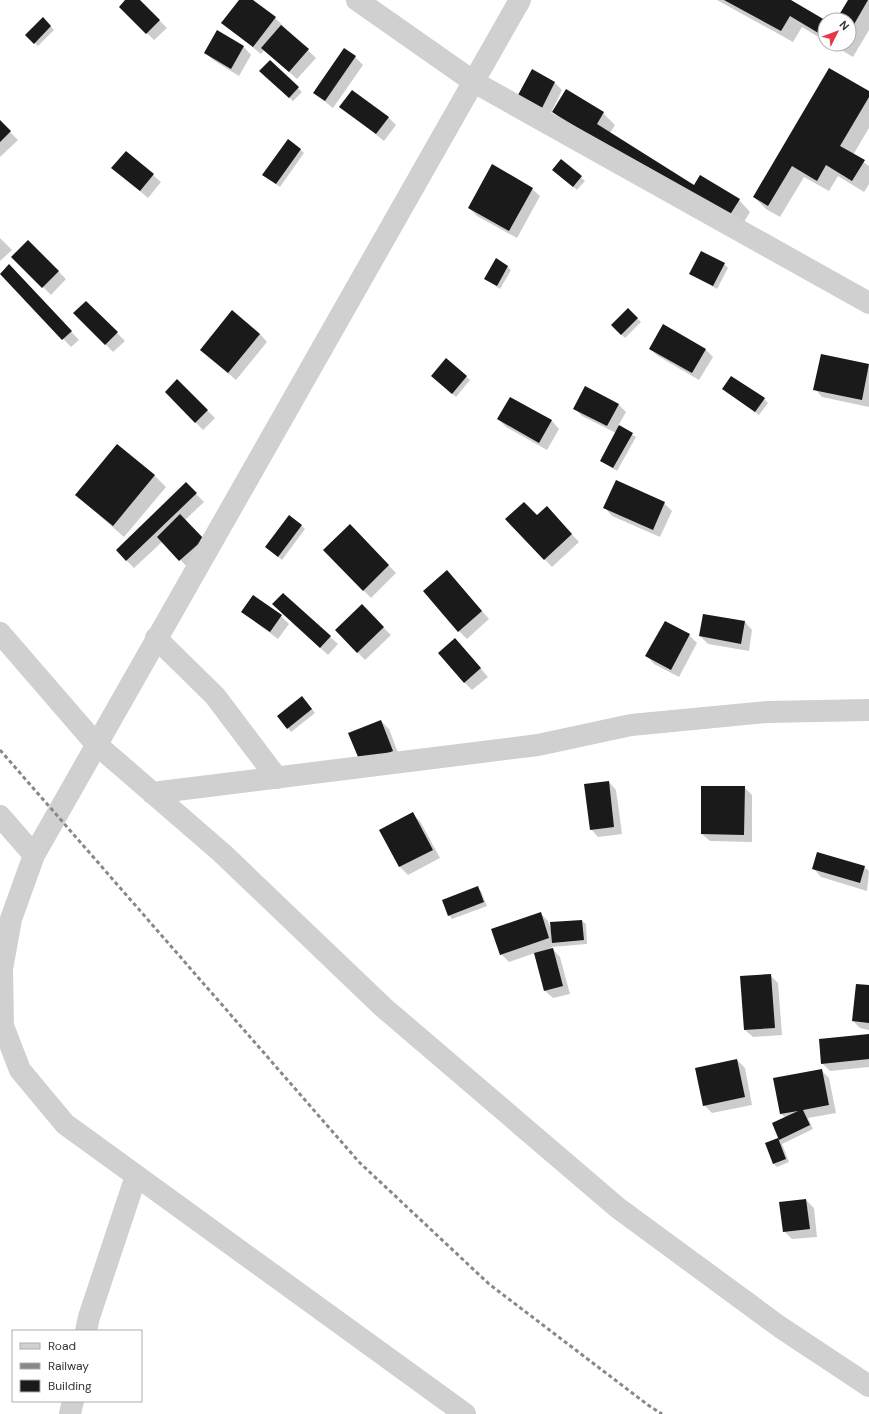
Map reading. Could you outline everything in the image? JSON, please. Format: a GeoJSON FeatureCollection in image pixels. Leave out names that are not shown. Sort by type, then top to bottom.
{"type":"FeatureCollection","features":[{"type":"Feature","properties":{"kind":"street"},"geometry":{"type":"LineString","coordinates":[[357,0],[474,82],[869,303]]}},
{"type":"Feature","properties":{"kind":"street"},"geometry":{"type":"LineString","coordinates":[[465,1414],[65,1124],[10,1067],[3,1026],[2,969],[11,919],[34,855],[520,0]]}},
{"type":"Feature","properties":{"kind":"street"},"geometry":{"type":"LineString","coordinates":[[0,633],[96,744],[222,853],[383,1007],[618,1208],[780,1327],[869,1386]]}},
{"type":"Feature","properties":{"kind":"street"},"geometry":{"type":"LineString","coordinates":[[156,638],[215,696],[277,778]]}},
{"type":"Feature","properties":{"kind":"street"},"geometry":{"type":"LineString","coordinates":[[152,793],[538,745],[631,725],[767,712],[869,710]]}},
{"type":"Feature","properties":{"kind":"street"},"geometry":{"type":"LineString","coordinates":[[0,816],[34,855]]}},
{"type":"Feature","properties":{"kind":"street"},"geometry":{"type":"LineString","coordinates":[[86,1330],[88,1317],[136,1176]]}},
{"type":"Feature","properties":{"kind":"street"},"geometry":{"type":"LineString","coordinates":[[70,1414],[73,1402]]}},
{"type":"Feature","properties":{"kind":"building"},"geometry":{"type":"Polygon","coordinates":[[[125,0],[140,0],[160,20],[146,34],[119,7],[125,0]]]}},
{"type":"Feature","properties":{"kind":"building"},"geometry":{"type":"Polygon","coordinates":[[[239,0],[253,0],[276,17],[253,47],[221,23],[239,0]]]}},
{"type":"Feature","properties":{"kind":"building"},"geometry":{"type":"Polygon","coordinates":[[[724,0],[791,0],[817,15],[817,32],[790,16],[781,31],[724,0]]]}},
{"type":"Feature","properties":{"kind":"building"},"geometry":{"type":"Polygon","coordinates":[[[848,0],[868,0],[857,19],[857,12],[841,12],[848,0]]]}},
{"type":"Feature","properties":{"kind":"building"},"geometry":{"type":"Polygon","coordinates":[[[43,17],[51,26],[34,44],[25,35],[43,17]]]}},
{"type":"Feature","properties":{"kind":"building"},"geometry":{"type":"Polygon","coordinates":[[[281,25],[309,49],[289,72],[261,48],[281,25]]]}},
{"type":"Feature","properties":{"kind":"building"},"geometry":{"type":"Polygon","coordinates":[[[217,30],[244,46],[231,69],[204,53],[217,30]]]}},
{"type":"Feature","properties":{"kind":"building"},"geometry":{"type":"Polygon","coordinates":[[[344,48],[356,56],[325,101],[313,93],[344,48]]]}},
{"type":"Feature","properties":{"kind":"building"},"geometry":{"type":"Polygon","coordinates":[[[270,60],[299,87],[289,98],[259,71],[270,60]]]}},
{"type":"Feature","properties":{"kind":"building"},"geometry":{"type":"Polygon","coordinates":[[[829,68],[869,91],[869,97],[840,146],[865,160],[852,181],[826,165],[817,181],[792,166],[768,206],[753,197],[829,68]]]}},
{"type":"Feature","properties":{"kind":"building"},"geometry":{"type":"Polygon","coordinates":[[[532,69],[555,82],[542,108],[518,95],[532,69]]]}},
{"type":"Feature","properties":{"kind":"building"},"geometry":{"type":"Polygon","coordinates":[[[566,89],[604,112],[597,124],[694,185],[700,175],[740,199],[726,221],[552,112],[566,89]]]}},
{"type":"Feature","properties":{"kind":"building"},"geometry":{"type":"Polygon","coordinates":[[[352,90],[389,117],[376,134],[339,107],[352,90]]]}},
{"type":"Feature","properties":{"kind":"building"},"geometry":{"type":"Polygon","coordinates":[[[0,120],[11,131],[0,142],[0,120]]]}},
{"type":"Feature","properties":{"kind":"building"},"geometry":{"type":"Polygon","coordinates":[[[288,139],[301,149],[276,184],[262,175],[288,139]]]}},
{"type":"Feature","properties":{"kind":"building"},"geometry":{"type":"Polygon","coordinates":[[[126,151],[154,174],[140,191],[111,168],[126,151]]]}},
{"type":"Feature","properties":{"kind":"building"},"geometry":{"type":"Polygon","coordinates":[[[561,159],[582,176],[573,187],[552,170],[561,159]]]}},
{"type":"Feature","properties":{"kind":"building"},"geometry":{"type":"Polygon","coordinates":[[[492,164],[533,188],[509,231],[468,208],[492,164]]]}},
{"type":"Feature","properties":{"kind":"building"},"geometry":{"type":"Polygon","coordinates":[[[28,240],[59,271],[42,288],[11,257],[28,240]]]}},
{"type":"Feature","properties":{"kind":"building"},"geometry":{"type":"Polygon","coordinates":[[[701,251],[725,263],[713,286],[689,274],[701,251]]]}},
{"type":"Feature","properties":{"kind":"building"},"geometry":{"type":"Polygon","coordinates":[[[496,258],[508,266],[497,286],[484,279],[496,258]]]}},
{"type":"Feature","properties":{"kind":"building"},"geometry":{"type":"Polygon","coordinates":[[[9,264],[72,331],[62,340],[0,274],[9,264]]]}},
{"type":"Feature","properties":{"kind":"building"},"geometry":{"type":"Polygon","coordinates":[[[86,301],[118,332],[105,345],[73,313],[86,301]]]}},
{"type":"Feature","properties":{"kind":"building"},"geometry":{"type":"Polygon","coordinates":[[[628,308],[638,318],[621,335],[611,325],[628,308]]]}},
{"type":"Feature","properties":{"kind":"building"},"geometry":{"type":"Polygon","coordinates":[[[232,310],[260,334],[228,373],[200,350],[232,310]]]}},
{"type":"Feature","properties":{"kind":"building"},"geometry":{"type":"Polygon","coordinates":[[[663,324],[706,349],[692,373],[649,349],[663,324]]]}},
{"type":"Feature","properties":{"kind":"building"},"geometry":{"type":"Polygon","coordinates":[[[821,354],[869,364],[862,400],[813,390],[821,354]]]}},
{"type":"Feature","properties":{"kind":"building"},"geometry":{"type":"Polygon","coordinates":[[[446,358],[467,376],[452,394],[431,376],[446,358]]]}},
{"type":"Feature","properties":{"kind":"building"},"geometry":{"type":"Polygon","coordinates":[[[731,376],[765,398],[755,412],[722,389],[731,376]]]}},
{"type":"Feature","properties":{"kind":"building"},"geometry":{"type":"Polygon","coordinates":[[[177,379],[208,410],[195,423],[165,392],[177,379]]]}},
{"type":"Feature","properties":{"kind":"building"},"geometry":{"type":"Polygon","coordinates":[[[585,386],[619,404],[607,426],[573,409],[585,386]]]}},
{"type":"Feature","properties":{"kind":"building"},"geometry":{"type":"Polygon","coordinates":[[[510,397],[552,420],[539,443],[497,419],[510,397]]]}},
{"type":"Feature","properties":{"kind":"building"},"geometry":{"type":"Polygon","coordinates":[[[619,425],[633,433],[613,468],[600,461],[619,425]]]}},
{"type":"Feature","properties":{"kind":"building"},"geometry":{"type":"Polygon","coordinates":[[[117,444],[155,475],[113,526],[75,495],[117,444]]]}},
{"type":"Feature","properties":{"kind":"building"},"geometry":{"type":"Polygon","coordinates":[[[616,480],[665,502],[653,530],[603,508],[616,480]]]}},
{"type":"Feature","properties":{"kind":"building"},"geometry":{"type":"Polygon","coordinates":[[[186,482],[197,493],[126,561],[116,550],[186,482]]]}},
{"type":"Feature","properties":{"kind":"building"},"geometry":{"type":"Polygon","coordinates":[[[524,502],[537,515],[547,506],[572,534],[544,560],[505,519],[524,502]]]}},
{"type":"Feature","properties":{"kind":"building"},"geometry":{"type":"Polygon","coordinates":[[[180,514],[204,539],[179,561],[157,537],[180,514]]]}},
{"type":"Feature","properties":{"kind":"building"},"geometry":{"type":"Polygon","coordinates":[[[289,515],[302,525],[278,557],[265,547],[289,515]]]}},
{"type":"Feature","properties":{"kind":"building"},"geometry":{"type":"Polygon","coordinates":[[[350,524],[389,565],[363,591],[323,550],[350,524]]]}},
{"type":"Feature","properties":{"kind":"building"},"geometry":{"type":"Polygon","coordinates":[[[447,570],[482,611],[458,632],[423,591],[447,570]]]}},
{"type":"Feature","properties":{"kind":"building"},"geometry":{"type":"Polygon","coordinates":[[[283,593],[331,636],[320,648],[272,604],[283,593]]]}},
{"type":"Feature","properties":{"kind":"building"},"geometry":{"type":"Polygon","coordinates":[[[253,595],[282,615],[270,632],[241,612],[253,595]]]}},
{"type":"Feature","properties":{"kind":"building"},"geometry":{"type":"Polygon","coordinates":[[[362,604],[384,627],[357,653],[335,630],[362,604]]]}},
{"type":"Feature","properties":{"kind":"building"},"geometry":{"type":"Polygon","coordinates":[[[703,614],[745,621],[741,644],[699,636],[703,614]]]}},
{"type":"Feature","properties":{"kind":"building"},"geometry":{"type":"Polygon","coordinates":[[[665,621],[690,634],[671,670],[645,656],[665,621]]]}},
{"type":"Feature","properties":{"kind":"building"},"geometry":{"type":"Polygon","coordinates":[[[455,638],[481,668],[464,683],[438,653],[455,638]]]}},
{"type":"Feature","properties":{"kind":"building"},"geometry":{"type":"Polygon","coordinates":[[[302,696],[312,709],[287,729],[277,716],[302,696]]]}},
{"type":"Feature","properties":{"kind":"building"},"geometry":{"type":"Polygon","coordinates":[[[381,720],[393,751],[361,764],[348,733],[381,720]]]}},
{"type":"Feature","properties":{"kind":"building"},"geometry":{"type":"Polygon","coordinates":[[[609,781],[614,827],[590,830],[584,784],[609,781]]]}},
{"type":"Feature","properties":{"kind":"building"},"geometry":{"type":"Polygon","coordinates":[[[701,786],[745,786],[744,835],[701,834],[701,786]]]}},
{"type":"Feature","properties":{"kind":"building"},"geometry":{"type":"Polygon","coordinates":[[[413,812],[433,850],[399,867],[379,830],[413,812]]]}},
{"type":"Feature","properties":{"kind":"building"},"geometry":{"type":"Polygon","coordinates":[[[817,852],[865,866],[860,883],[812,869],[817,852]]]}},
{"type":"Feature","properties":{"kind":"building"},"geometry":{"type":"Polygon","coordinates":[[[478,886],[484,902],[448,916],[442,900],[478,886]]]}},
{"type":"Feature","properties":{"kind":"building"},"geometry":{"type":"Polygon","coordinates":[[[541,912],[549,938],[500,955],[491,929],[541,912]]]}},
{"type":"Feature","properties":{"kind":"building"},"geometry":{"type":"Polygon","coordinates":[[[582,920],[584,940],[552,943],[550,922],[582,920]]]}},
{"type":"Feature","properties":{"kind":"building"},"geometry":{"type":"Polygon","coordinates":[[[553,948],[563,986],[544,991],[534,953],[553,948]]]}},
{"type":"Feature","properties":{"kind":"building"},"geometry":{"type":"Polygon","coordinates":[[[771,974],[775,1028],[744,1030],[740,976],[771,974]]]}},
{"type":"Feature","properties":{"kind":"building"},"geometry":{"type":"Polygon","coordinates":[[[856,984],[869,985],[869,1023],[852,1021],[856,984]]]}},
{"type":"Feature","properties":{"kind":"building"},"geometry":{"type":"Polygon","coordinates":[[[869,1034],[869,1059],[821,1064],[819,1039],[869,1034]]]}},
{"type":"Feature","properties":{"kind":"building"},"geometry":{"type":"Polygon","coordinates":[[[737,1059],[745,1097],[703,1106],[695,1068],[737,1059]]]}},
{"type":"Feature","properties":{"kind":"building"},"geometry":{"type":"Polygon","coordinates":[[[822,1069],[829,1105],[803,1110],[810,1125],[779,1140],[772,1123],[798,1111],[780,1114],[773,1078],[822,1069]]]}},
{"type":"Feature","properties":{"kind":"building"},"geometry":{"type":"Polygon","coordinates":[[[778,1138],[786,1159],[773,1164],[765,1143],[778,1138]]]}},
{"type":"Feature","properties":{"kind":"building"},"geometry":{"type":"Polygon","coordinates":[[[806,1199],[810,1229],[783,1232],[779,1202],[806,1199]]]}},
{"type":"Feature","properties":{"kind":"railway"},"geometry":{"type":"LineString","coordinates":[[0,750],[359,1162],[489,1284],[648,1405],[662,1414]]}}]}
